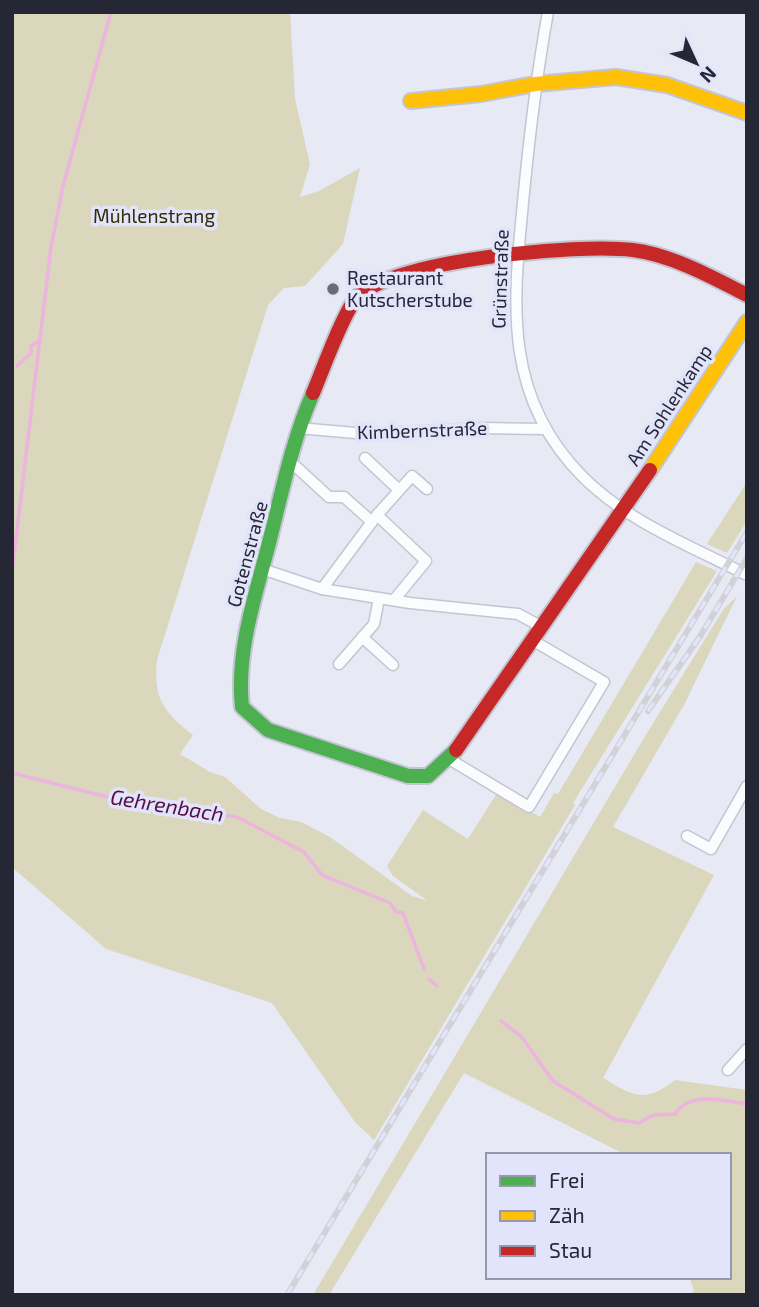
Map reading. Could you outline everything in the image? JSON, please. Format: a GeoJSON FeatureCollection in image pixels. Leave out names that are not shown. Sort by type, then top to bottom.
{"type":"FeatureCollection","features":[{"type":"Feature","properties":{"kind":"street","name":"Grünstraße"},"geometry":{"type":"LineString","coordinates":[[548,12],[535,83],[514,321],[530,395],[545,429],[584,478],[624,510],[747,575]]}},
{"type":"Feature","properties":{"kind":"street"},"geometry":{"type":"LineString","coordinates":[[411,101],[481,94],[535,83],[616,77],[667,85],[747,113]]}},
{"type":"Feature","properties":{"kind":"street","name":"Gotenstraße"},"geometry":{"type":"LineString","coordinates":[[624,510],[449,760],[428,776],[408,776],[268,730],[242,707],[239,681],[262,569],[292,463],[299,428],[354,300],[366,287],[377,280],[397,275],[518,254],[634,250],[723,281],[747,295]]}},
{"type":"Feature","properties":{"kind":"street","name":"Am Sohlenkamp"},"geometry":{"type":"LineString","coordinates":[[624,510],[747,322]]}},
{"type":"Feature","properties":{"kind":"street","name":"Kimbernstraße"},"geometry":{"type":"LineString","coordinates":[[299,428],[367,434],[483,428],[545,429]]}},
{"type":"Feature","properties":{"kind":"street"},"geometry":{"type":"LineString","coordinates":[[365,458],[399,490]]}},
{"type":"Feature","properties":{"kind":"street"},"geometry":{"type":"LineString","coordinates":[[292,463],[329,497],[344,497],[426,561],[394,600]]}},
{"type":"Feature","properties":{"kind":"street"},"geometry":{"type":"LineString","coordinates":[[322,589],[375,519],[412,476],[427,489]]}},
{"type":"Feature","properties":{"kind":"street"},"geometry":{"type":"LineString","coordinates":[[262,569],[322,589],[518,614],[542,627]]}},
{"type":"Feature","properties":{"kind":"street"},"geometry":{"type":"LineString","coordinates":[[339,664],[374,624],[379,598]]}},
{"type":"Feature","properties":{"kind":"street"},"geometry":{"type":"LineString","coordinates":[[362,638],[393,665]]}},
{"type":"Feature","properties":{"kind":"street"},"geometry":{"type":"LineString","coordinates":[[449,760],[529,807],[604,682],[532,640]]}},
{"type":"Feature","properties":{"kind":"street"},"geometry":{"type":"LineString","coordinates":[[687,836],[710,849],[747,786]]}},
{"type":"Feature","properties":{"kind":"street"},"geometry":{"type":"LineString","coordinates":[[728,1070],[747,1049]]}},
{"type":"Feature","properties":{"kind":"green space","name":"Mühlenstrang"},"geometry":{"type":"Polygon","coordinates":[[[12,12],[290,12],[295,99],[310,164],[300,197],[319,191],[360,168],[343,244],[305,286],[284,288],[268,305],[157,660],[157,685],[163,704],[193,735],[180,754],[210,772],[225,777],[261,809],[280,818],[301,822],[330,837],[412,896],[428,901],[393,876],[387,866],[423,810],[468,839],[497,793],[540,817],[554,793],[558,794],[696,562],[717,571],[573,803],[575,805],[374,1140],[355,1122],[272,1003],[106,949],[12,867],[12,12]]]}},
{"type":"Feature","properties":{"kind":"green space"},"geometry":{"type":"Polygon","coordinates":[[[747,482],[747,521],[727,553],[707,544],[747,482]]]}},
{"type":"Feature","properties":{"kind":"green space"},"geometry":{"type":"Polygon","coordinates":[[[737,596],[684,705],[613,827],[714,875],[603,1078],[639,1095],[665,1088],[675,1080],[747,1090],[747,1295],[691,1295],[694,1290],[690,1279],[731,1279],[731,1153],[622,1153],[464,1073],[329,1295],[313,1295],[647,733],[723,610],[737,596]]]}},
{"type":"Feature","properties":{"kind":"waterway","name":"Mühlenstrang"},"geometry":{"type":"LineString","coordinates":[[12,572],[51,247],[63,186],[111,12]]}},
{"type":"Feature","properties":{"kind":"waterway"},"geometry":{"type":"LineString","coordinates":[[17,366],[31,353],[31,346],[41,340]]}},
{"type":"Feature","properties":{"kind":"waterway","name":"Gehrenbach"},"geometry":{"type":"LineString","coordinates":[[12,773],[143,806],[237,817],[304,852],[322,875],[390,903],[396,912],[403,913],[424,969]]}},
{"type":"Feature","properties":{"kind":"waterway","name":"Gehrenbach"},"geometry":{"type":"LineString","coordinates":[[429,979],[437,986]]}},
{"type":"Feature","properties":{"kind":"waterway","name":"Gehrenbach"},"geometry":{"type":"LineString","coordinates":[[501,1021],[521,1036],[553,1081],[614,1119],[639,1123],[653,1115],[675,1114],[689,1102],[698,1099],[747,1104]]}},
{"type":"Feature","properties":{"kind":"railway"},"geometry":{"type":"LineString","coordinates":[[287,1295],[747,532]]}},
{"type":"Feature","properties":{"kind":"railway"},"geometry":{"type":"LineString","coordinates":[[648,711],[701,635],[747,558]]}},
{"type":"Feature","properties":{"kind":"traffic: fast"},"geometry":{"type":"LineString","coordinates":[[313,393],[288,467],[248,625],[242,666],[242,707],[268,730],[408,776],[428,776],[456,750]]}},
{"type":"Feature","properties":{"kind":"traffic: slow"},"geometry":{"type":"LineString","coordinates":[[411,101],[481,94],[535,84],[616,77],[667,85],[747,113]]}},
{"type":"Feature","properties":{"kind":"traffic: slow"},"geometry":{"type":"LineString","coordinates":[[650,470],[747,322]]}},
{"type":"Feature","properties":{"kind":"traffic: jam"},"geometry":{"type":"LineString","coordinates":[[313,393],[340,327],[358,296],[378,283],[447,264],[532,252],[607,248],[633,250],[677,262],[747,295]]}},
{"type":"Feature","properties":{"kind":"traffic: jam"},"geometry":{"type":"LineString","coordinates":[[456,750],[650,470]]}},
{"type":"Feature","properties":{"kind":"place","name":"Restaurant Kutscherstube"},"geometry":{"type":"Point","coordinates":[333,289]}}]}
